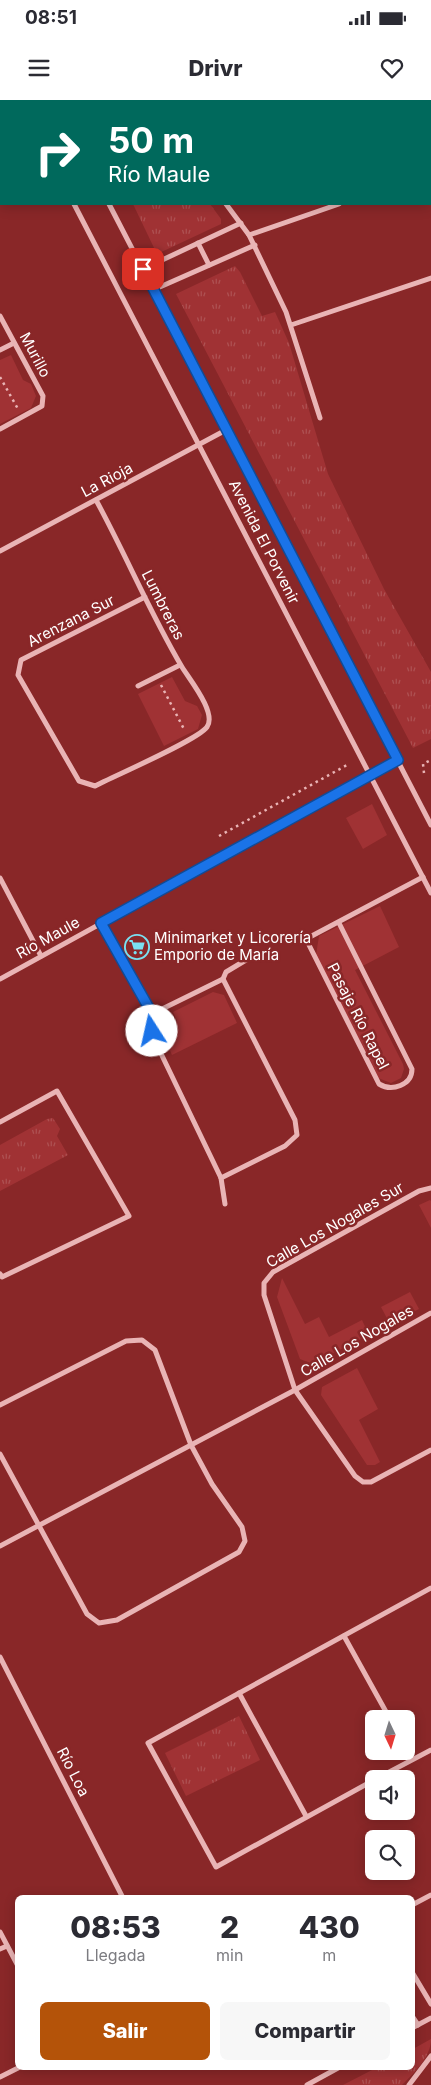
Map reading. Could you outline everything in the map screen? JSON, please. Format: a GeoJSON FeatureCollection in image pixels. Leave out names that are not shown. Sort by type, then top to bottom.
{"type":"FeatureCollection","features":[{"type":"Feature","properties":{"kind":"street","name":"Avenida El Porvenir"},"geometry":{"type":"LineString","coordinates":[[75,205],[431,893]]}},
{"type":"Feature","properties":{"kind":"street","name":"Avenida El Porvenir"},"geometry":{"type":"LineString","coordinates":[[110,205],[431,825]]}},
{"type":"Feature","properties":{"kind":"street"},"geometry":{"type":"LineString","coordinates":[[227,205],[255,245],[291,325],[320,418]]}},
{"type":"Feature","properties":{"kind":"street"},"geometry":{"type":"LineString","coordinates":[[249,235],[336,205]]}},
{"type":"Feature","properties":{"kind":"street"},"geometry":{"type":"LineString","coordinates":[[143,269],[241,223]]}},
{"type":"Feature","properties":{"kind":"street"},"geometry":{"type":"LineString","coordinates":[[198,243],[209,265]]}},
{"type":"Feature","properties":{"kind":"street"},"geometry":{"type":"LineString","coordinates":[[153,290],[255,245]]}},
{"type":"Feature","properties":{"kind":"street"},"geometry":{"type":"LineString","coordinates":[[291,325],[431,278]]}},
{"type":"Feature","properties":{"kind":"street","name":"Murillo"},"geometry":{"type":"LineString","coordinates":[[0,316],[43,396],[42,406],[22,417]]}},
{"type":"Feature","properties":{"kind":"street"},"geometry":{"type":"LineString","coordinates":[[0,350],[14,343]]}},
{"type":"Feature","properties":{"kind":"street"},"geometry":{"type":"LineString","coordinates":[[0,429],[22,417]]}},
{"type":"Feature","properties":{"kind":"street","name":"La Rioja"},"geometry":{"type":"LineString","coordinates":[[0,551],[226,430]]}},
{"type":"Feature","properties":{"kind":"street","name":"Lumbreras"},"geometry":{"type":"LineString","coordinates":[[96,500],[180,664],[209,710],[210,720],[206,728],[189,739]]}},
{"type":"Feature","properties":{"kind":"street","name":"Arenzana Sur"},"geometry":{"type":"LineString","coordinates":[[145,598],[21,660],[18,675],[78,781],[95,786],[189,739]]}},
{"type":"Feature","properties":{"kind":"street"},"geometry":{"type":"LineString","coordinates":[[138,686],[180,664]]}},
{"type":"Feature","properties":{"kind":"street","name":"Río Maule"},"geometry":{"type":"LineString","coordinates":[[0,979],[398,760]]}},
{"type":"Feature","properties":{"kind":"street"},"geometry":{"type":"LineString","coordinates":[[339,923],[423,877]]}},
{"type":"Feature","properties":{"kind":"street"},"geometry":{"type":"LineString","coordinates":[[0,878],[41,956]]}},
{"type":"Feature","properties":{"kind":"street"},"geometry":{"type":"LineString","coordinates":[[101,923],[154,1017],[152,1031],[154,1039],[220,1178],[225,1204]]}},
{"type":"Feature","properties":{"kind":"street","name":"Pasaje Río Rapel"},"geometry":{"type":"LineString","coordinates":[[339,923],[412,1069],[412,1076],[408,1081],[393,1088],[386,1088],[379,1084],[306,940],[339,923]]}},
{"type":"Feature","properties":{"kind":"street"},"geometry":{"type":"LineString","coordinates":[[154,1017],[164,1008],[223,979],[226,972],[246,960]]}},
{"type":"Feature","properties":{"kind":"street"},"geometry":{"type":"LineString","coordinates":[[220,1178],[285,1146],[297,1135],[295,1120],[223,979]]}},
{"type":"Feature","properties":{"kind":"street"},"geometry":{"type":"LineString","coordinates":[[0,1122],[57,1091],[129,1216],[2,1277],[0,1274]]}},
{"type":"Feature","properties":{"kind":"street","name":"Calle Los Nogales Sur"},"geometry":{"type":"LineString","coordinates":[[296,1390],[264,1295],[264,1283],[274,1272],[418,1191],[431,1188]]}},
{"type":"Feature","properties":{"kind":"street","name":"Calle Los Nogales"},"geometry":{"type":"LineString","coordinates":[[0,1546],[296,1390],[431,1313]]}},
{"type":"Feature","properties":{"kind":"street"},"geometry":{"type":"LineString","coordinates":[[0,1404],[126,1340],[142,1340],[155,1350],[191,1445],[212,1484],[242,1527],[245,1541],[239,1552],[117,1620],[99,1623],[87,1614],[0,1454]]}},
{"type":"Feature","properties":{"kind":"street"},"geometry":{"type":"LineString","coordinates":[[296,1390],[355,1476],[363,1482],[371,1482],[431,1450]]}},
{"type":"Feature","properties":{"kind":"street"},"geometry":{"type":"LineString","coordinates":[[365,1784],[216,1867],[148,1743],[431,1588]]}},
{"type":"Feature","properties":{"kind":"street"},"geometry":{"type":"LineString","coordinates":[[344,1636],[385,1710]]}},
{"type":"Feature","properties":{"kind":"street","name":"Río Loa"},"geometry":{"type":"LineString","coordinates":[[0,1657],[121,1895]]}},
{"type":"Feature","properties":{"kind":"street"},"geometry":{"type":"LineString","coordinates":[[239,1693],[306,1816]]}},
{"type":"Feature","properties":{"kind":"street"},"geometry":{"type":"LineString","coordinates":[[415,1758],[431,1750]]}},
{"type":"Feature","properties":{"kind":"street"},"geometry":{"type":"LineString","coordinates":[[392,1770],[410,1760]]}},
{"type":"Feature","properties":{"kind":"street"},"geometry":{"type":"LineString","coordinates":[[415,1903],[431,1895]]}},
{"type":"Feature","properties":{"kind":"street"},"geometry":{"type":"LineString","coordinates":[[0,1932],[15,1961]]}},
{"type":"Feature","properties":{"kind":"street"},"geometry":{"type":"LineString","coordinates":[[0,1949],[7,1946]]}},
{"type":"Feature","properties":{"kind":"street"},"geometry":{"type":"LineString","coordinates":[[415,1977],[431,2004]]}},
{"type":"Feature","properties":{"kind":"street"},"geometry":{"type":"LineString","coordinates":[[415,2026],[431,2018]]}},
{"type":"Feature","properties":{"kind":"street"},"geometry":{"type":"LineString","coordinates":[[415,2020],[418,2025]]}},
{"type":"Feature","properties":{"kind":"street"},"geometry":{"type":"LineString","coordinates":[[409,2085],[431,2056]]}},
{"type":"Feature","properties":{"kind":"street"},"geometry":{"type":"LineString","coordinates":[[0,2077],[15,2070]]}},
{"type":"Feature","properties":{"kind":"street"},"geometry":{"type":"LineString","coordinates":[[307,2085],[334,2070]]}},
{"type":"Feature","properties":{"kind":"path"},"geometry":{"type":"LineString","coordinates":[[0,377],[22,417]]}},
{"type":"Feature","properties":{"kind":"path"},"geometry":{"type":"LineString","coordinates":[[157,677],[189,739]]}},
{"type":"Feature","properties":{"kind":"path"},"geometry":{"type":"LineString","coordinates":[[424,773],[423,764],[431,760]]}},
{"type":"Feature","properties":{"kind":"path"},"geometry":{"type":"LineString","coordinates":[[219,836],[347,765]]}},
{"type":"Feature","properties":{"kind":"green space"},"geometry":{"type":"Polygon","coordinates":[[[133,205],[211,205],[221,219],[221,224],[157,254],[133,205]]]}},
{"type":"Feature","properties":{"kind":"green space"},"geometry":{"type":"Polygon","coordinates":[[[235,266],[240,272],[262,316],[275,312],[289,343],[328,474],[384,589],[431,672],[431,739],[413,748],[176,294],[235,266]]]}},
{"type":"Feature","properties":{"kind":"green space"},"geometry":{"type":"Polygon","coordinates":[[[11,355],[23,380],[31,384],[36,396],[31,408],[0,424],[0,360],[11,355]]]}},
{"type":"Feature","properties":{"kind":"green space"},"geometry":{"type":"Polygon","coordinates":[[[172,677],[185,701],[197,706],[202,715],[198,729],[164,746],[138,694],[172,677]]]}},
{"type":"Feature","properties":{"kind":"green space"},"geometry":{"type":"Polygon","coordinates":[[[372,804],[387,835],[363,849],[346,818],[372,804]]]}},
{"type":"Feature","properties":{"kind":"green space"},"geometry":{"type":"Polygon","coordinates":[[[380,906],[399,947],[355,970],[403,1064],[404,1069],[401,1078],[391,1083],[378,1078],[316,955],[319,936],[380,906]]]}},
{"type":"Feature","properties":{"kind":"green space"},"geometry":{"type":"Polygon","coordinates":[[[213,992],[224,995],[237,1023],[172,1055],[161,1030],[177,1021],[173,1012],[213,992]]]}},
{"type":"Feature","properties":{"kind":"green space"},"geometry":{"type":"Polygon","coordinates":[[[53,1118],[60,1129],[57,1136],[68,1155],[0,1191],[0,1145],[47,1119],[53,1118]]]}},
{"type":"Feature","properties":{"kind":"green space"},"geometry":{"type":"Polygon","coordinates":[[[431,1201],[431,1228],[419,1205],[431,1201]]]}},
{"type":"Feature","properties":{"kind":"green space"},"geometry":{"type":"Polygon","coordinates":[[[282,1278],[305,1324],[319,1317],[329,1337],[362,1320],[369,1335],[312,1364],[300,1359],[277,1297],[282,1278]]]}},
{"type":"Feature","properties":{"kind":"green space"},"geometry":{"type":"Polygon","coordinates":[[[410,1292],[419,1309],[390,1324],[381,1307],[410,1292]]]}},
{"type":"Feature","properties":{"kind":"green space"},"geometry":{"type":"Polygon","coordinates":[[[357,1368],[378,1409],[359,1420],[380,1462],[375,1465],[367,1465],[321,1395],[322,1387],[357,1368]]]}},
{"type":"Feature","properties":{"kind":"green space"},"geometry":{"type":"Polygon","coordinates":[[[239,1716],[260,1760],[186,1796],[165,1753],[239,1716]]]}},
{"type":"Feature","properties":{"kind":"green space"},"geometry":{"type":"Polygon","coordinates":[[[431,2039],[425,2058],[416,2070],[402,2085],[343,2085],[372,2070],[415,2070],[415,2048],[431,2039]]]}},
{"type":"Feature","properties":{"kind":"place","name":"Minimarket y Licorería Emporio de María"},"geometry":{"type":"Point","coordinates":[137,947]}},
{"type":"Feature","properties":{"kind":"route"},"geometry":{"type":"LineString","coordinates":[[143,269],[398,760],[101,923],[154,1017],[152,1031]]}}]}
